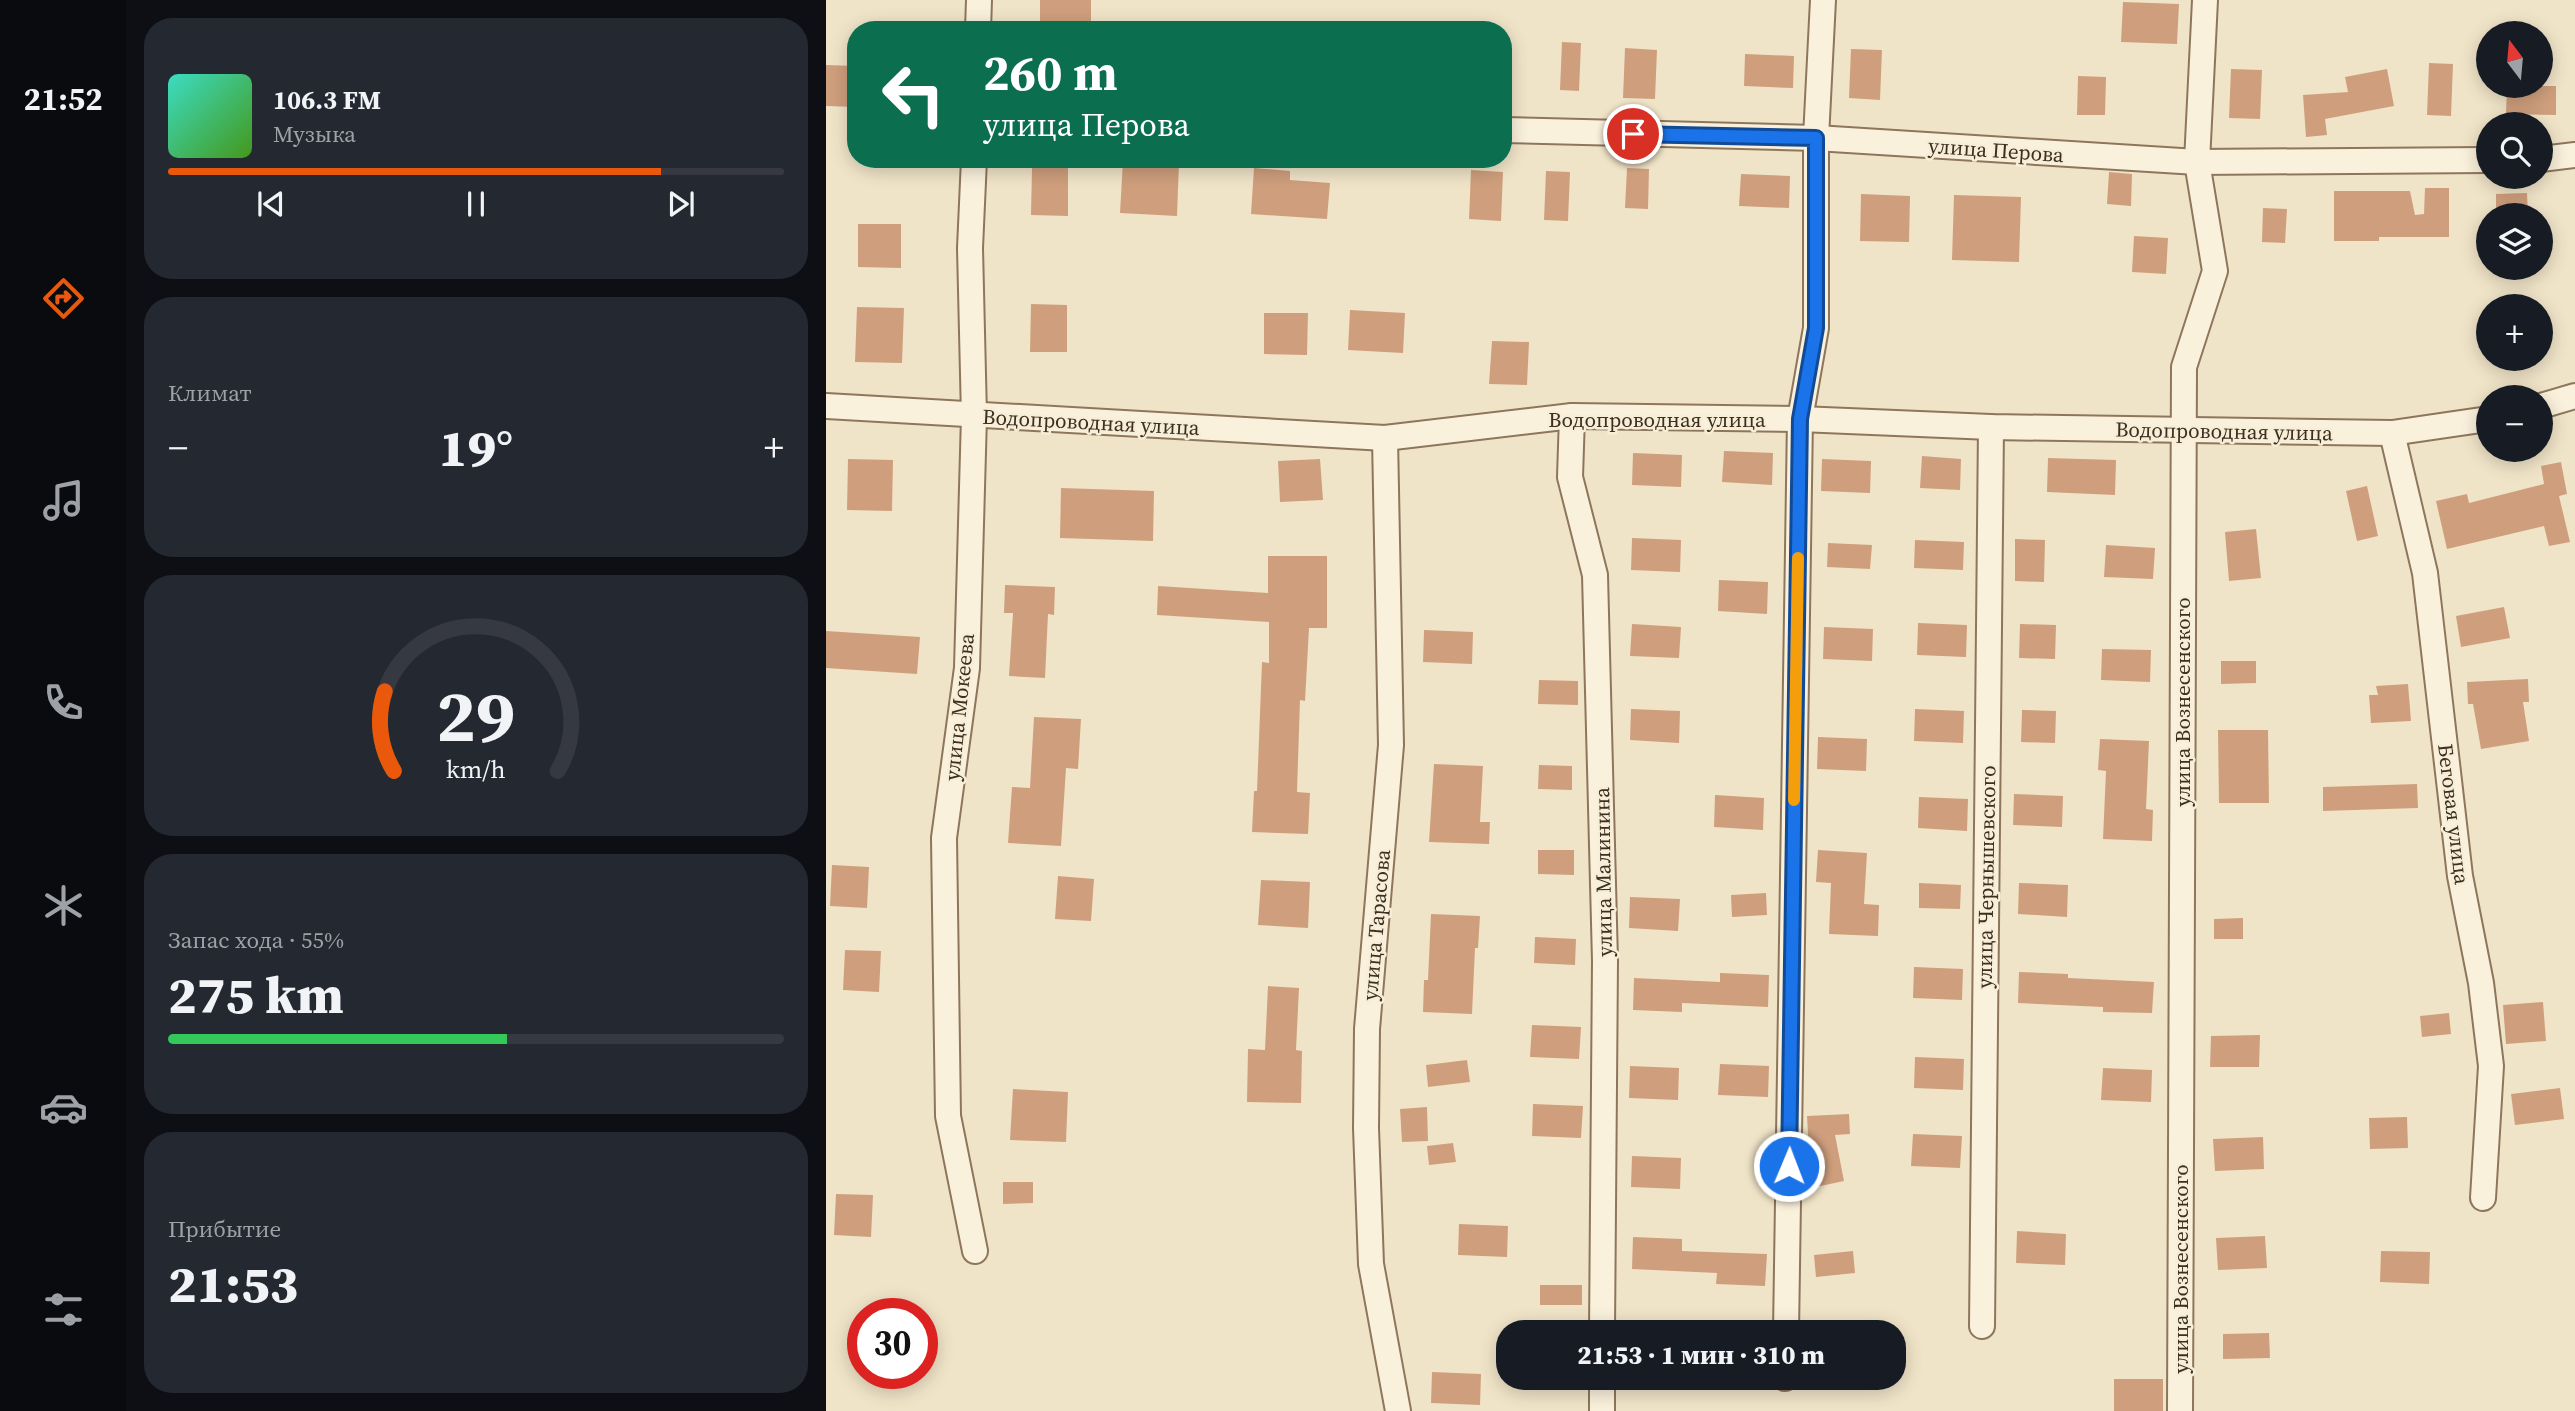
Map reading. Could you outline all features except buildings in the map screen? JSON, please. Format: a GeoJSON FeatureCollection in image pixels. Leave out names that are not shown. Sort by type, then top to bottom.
{"type":"FeatureCollection","features":[{"type":"Feature","properties":{"kind":"street"},"geometry":{"type":"LineString","coordinates":[[978,21],[979,0]]}},
{"type":"Feature","properties":{"kind":"street"},"geometry":{"type":"LineString","coordinates":[[1786,1320],[1800,419],[1816,328],[1816,138],[1822,0]]}},
{"type":"Feature","properties":{"kind":"street","name":"улица Вознесенского"},"geometry":{"type":"LineString","coordinates":[[2180,1411],[2184,367],[2215,271],[2197,162],[2205,0]]}},
{"type":"Feature","properties":{"kind":"street","name":"улица Перова"},"geometry":{"type":"LineString","coordinates":[[1512,130],[1816,138],[2197,162],[2476,160]]}},
{"type":"Feature","properties":{"kind":"street"},"geometry":{"type":"LineString","coordinates":[[2553,158],[2575,155]]}},
{"type":"Feature","properties":{"kind":"street","name":"улица Мокеева"},"geometry":{"type":"LineString","coordinates":[[974,168],[970,248],[974,416],[967,668],[944,838],[948,1116],[975,1251]]}},
{"type":"Feature","properties":{"kind":"street"},"geometry":{"type":"LineString","coordinates":[[2553,402],[2575,396]]}},
{"type":"Feature","properties":{"kind":"street","name":"Водопроводная улица"},"geometry":{"type":"LineString","coordinates":[[826,406],[1385,438],[1572,416],[1800,419],[1991,427],[2392,433],[2476,421]]}},
{"type":"Feature","properties":{"kind":"street","name":"улица Малинина"},"geometry":{"type":"LineString","coordinates":[[1572,416],[1570,477],[1595,575],[1605,961],[1602,1320]]}},
{"type":"Feature","properties":{"kind":"street","name":"улица Чернышевского"},"geometry":{"type":"LineString","coordinates":[[1982,1326],[1991,427]]}},
{"type":"Feature","properties":{"kind":"street","name":"Беговая улица"},"geometry":{"type":"LineString","coordinates":[[2392,433],[2425,573],[2460,876],[2481,983],[2491,1066],[2483,1198]]}},
{"type":"Feature","properties":{"kind":"street","name":"улица Тарасова"},"geometry":{"type":"LineString","coordinates":[[1385,438],[1391,746],[1367,1029],[1366,1128],[1371,1264],[1398,1411]]}},
{"type":"Feature","properties":{"kind":"street"},"geometry":{"type":"LineString","coordinates":[[1602,1390],[1602,1411]]}},
{"type":"Feature","properties":{"kind":"slow traffic"},"geometry":{"type":"LineString","coordinates":[[1794,800],[1798,558]]}},
{"type":"Feature","properties":{"kind":"route"},"geometry":{"type":"LineString","coordinates":[[1633,134],[1816,138],[1816,328],[1800,419],[1789,1166]]}}]}
